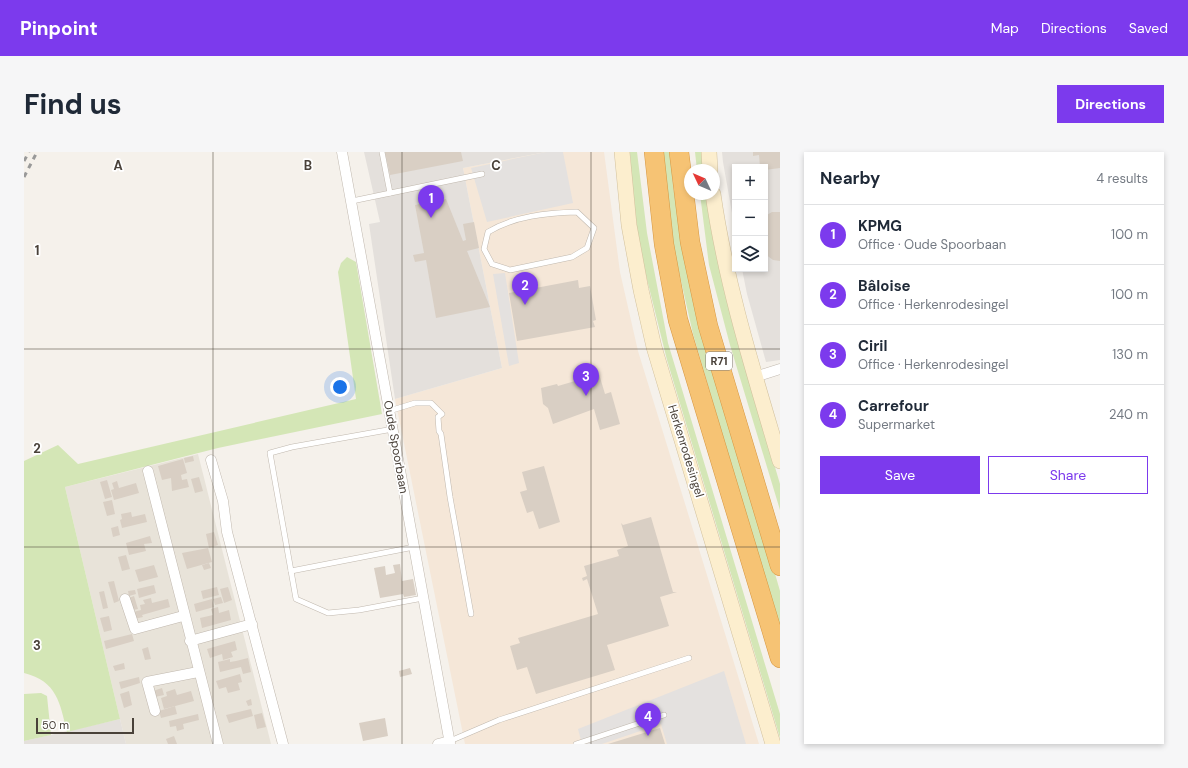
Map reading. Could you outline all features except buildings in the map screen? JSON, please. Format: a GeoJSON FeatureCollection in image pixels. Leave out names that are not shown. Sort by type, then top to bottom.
{"type":"FeatureCollection","features":[{"type":"Feature","properties":{"kind":"highway","name":"R71"},"geometry":{"type":"LineString","coordinates":[[654,152],[664,244],[678,320],[780,658]]}},
{"type":"Feature","properties":{"kind":"highway","name":"R71"},"geometry":{"type":"LineString","coordinates":[[679,152],[690,242],[708,326],[780,566]]}},
{"type":"Feature","properties":{"kind":"street","name":"Oude Spoorbaan"},"geometry":{"type":"LineString","coordinates":[[342,152],[450,743]]}},
{"type":"Feature","properties":{"kind":"street","name":"Herkenrodesingel"},"geometry":{"type":"LineString","coordinates":[[622,152],[629,225],[641,290],[654,347],[774,744]]}},
{"type":"Feature","properties":{"kind":"street"},"geometry":{"type":"LineString","coordinates":[[709,152],[710,164]]}},
{"type":"Feature","properties":{"kind":"street"},"geometry":{"type":"LineString","coordinates":[[714,200],[719,233],[755,377],[780,461]]}},
{"type":"Feature","properties":{"kind":"street"},"geometry":{"type":"LineString","coordinates":[[755,377],[780,369]]}},
{"type":"Feature","properties":{"kind":"street"},"geometry":{"type":"LineString","coordinates":[[211,460],[223,501],[227,532],[283,744]]}},
{"type":"Feature","properties":{"kind":"street"},"geometry":{"type":"LineString","coordinates":[[148,471],[183,616],[218,744]]}},
{"type":"Feature","properties":{"kind":"street"},"geometry":{"type":"LineString","coordinates":[[125,599],[135,629],[183,616]]}},
{"type":"Feature","properties":{"kind":"street"},"geometry":{"type":"LineString","coordinates":[[190,641],[252,624]]}},
{"type":"Feature","properties":{"kind":"street"},"geometry":{"type":"LineString","coordinates":[[155,711],[147,682],[198,672]]}},
{"type":"Feature","properties":{"kind":"street"},"geometry":{"type":"LineString","coordinates":[[438,744],[450,743]]}},
{"type":"Feature","properties":{"kind":"lane"},"geometry":{"type":"LineString","coordinates":[[382,152],[390,193]]}},
{"type":"Feature","properties":{"kind":"lane"},"geometry":{"type":"LineString","coordinates":[[352,201],[482,174]]}},
{"type":"Feature","properties":{"kind":"lane"},"geometry":{"type":"LineString","coordinates":[[577,212],[594,228],[587,248],[572,257],[510,270],[492,264],[484,249],[488,232],[498,225],[530,217],[577,212]]}},
{"type":"Feature","properties":{"kind":"lane"},"geometry":{"type":"LineString","coordinates":[[389,411],[415,403],[431,403],[442,414],[438,417],[439,431],[441,434],[450,497],[471,614]]}},
{"type":"Feature","properties":{"kind":"lane"},"geometry":{"type":"LineString","coordinates":[[393,429],[292,447],[270,453],[296,599],[328,613],[359,610],[423,598]]}},
{"type":"Feature","properties":{"kind":"lane"},"geometry":{"type":"LineString","coordinates":[[291,571],[414,547]]}},
{"type":"Feature","properties":{"kind":"lane"},"geometry":{"type":"LineString","coordinates":[[450,743],[499,720],[689,658]]}},
{"type":"Feature","properties":{"kind":"lane"},"geometry":{"type":"LineString","coordinates":[[576,744],[664,715]]}},
{"type":"Feature","properties":{"kind":"shaded area"},"geometry":{"type":"Polygon","coordinates":[[[364,152],[546,152],[463,168],[502,368],[395,399],[369,224],[380,222],[364,152]]]}},
{"type":"Feature","properties":{"kind":"shaded area"},"geometry":{"type":"Polygon","coordinates":[[[546,152],[604,152],[620,272],[638,351],[759,744],[465,744],[395,399],[502,368],[463,168],[546,152]]]}},
{"type":"Feature","properties":{"kind":"shaded area"},"geometry":{"type":"Polygon","coordinates":[[[546,152],[563,152],[573,203],[487,222],[471,168],[546,152]]]}},
{"type":"Feature","properties":{"kind":"shaded area"},"geometry":{"type":"Polygon","coordinates":[[[722,152],[780,152],[780,360],[766,362],[747,294],[743,272],[768,272],[768,164],[732,164],[732,213],[722,152]]]}},
{"type":"Feature","properties":{"kind":"shaded area"},"geometry":{"type":"Polygon","coordinates":[[[505,273],[519,363],[509,366],[493,274],[505,273]]]}},
{"type":"Feature","properties":{"kind":"shaded area"},"geometry":{"type":"Polygon","coordinates":[[[198,454],[271,744],[126,744],[65,487],[198,454]]]}},
{"type":"Feature","properties":{"kind":"shaded area"},"geometry":{"type":"Polygon","coordinates":[[[724,671],[746,744],[667,744],[661,724],[602,744],[582,744],[578,729],[724,671]]]}},
{"type":"Feature","properties":{"kind":"shaded area"},"geometry":{"type":"Polygon","coordinates":[[[120,719],[126,744],[24,744],[24,741],[120,719]]]}},
{"type":"Feature","properties":{"kind":"green space"},"geometry":{"type":"Polygon","coordinates":[[[630,152],[637,152],[647,233],[668,343],[780,714],[780,738],[667,360],[641,255],[632,194],[630,152]]]}},
{"type":"Feature","properties":{"kind":"green space"},"geometry":{"type":"Polygon","coordinates":[[[662,152],[671,152],[673,186],[688,272],[780,591],[780,631],[693,334],[672,241],[662,152]]]}},
{"type":"Feature","properties":{"kind":"green space"},"geometry":{"type":"Polygon","coordinates":[[[695,152],[703,152],[704,164],[696,164],[695,152]]]}},
{"type":"Feature","properties":{"kind":"green space"},"geometry":{"type":"Polygon","coordinates":[[[701,200],[709,200],[751,386],[780,484],[780,510],[730,345],[709,265],[701,200]]]}},
{"type":"Feature","properties":{"kind":"green space"},"geometry":{"type":"Polygon","coordinates":[[[347,257],[356,262],[382,414],[218,448],[65,487],[120,719],[67,732],[59,703],[50,688],[44,682],[24,673],[24,461],[58,445],[78,464],[356,399],[338,272],[341,263],[347,257]]]}},
{"type":"Feature","properties":{"kind":"green space"},"geometry":{"type":"Polygon","coordinates":[[[41,693],[47,696],[51,735],[24,741],[24,694],[41,693]]]}},
{"type":"Feature","properties":{"kind":"railway"},"geometry":{"type":"LineString","coordinates":[[24,161],[29,152]]}},
{"type":"Feature","properties":{"kind":"railway"},"geometry":{"type":"LineString","coordinates":[[24,177],[37,152]]}},
{"type":"Feature","properties":{"kind":"place","name":"KPMG"},"geometry":{"type":"Point","coordinates":[431,218]}},
{"type":"Feature","properties":{"kind":"place","name":"Bâloise"},"geometry":{"type":"Point","coordinates":[525,305]}},
{"type":"Feature","properties":{"kind":"place","name":"Ciril"},"geometry":{"type":"Point","coordinates":[586,396]}},
{"type":"Feature","properties":{"kind":"place","name":"Carrefour"},"geometry":{"type":"Point","coordinates":[648,736]}}]}
